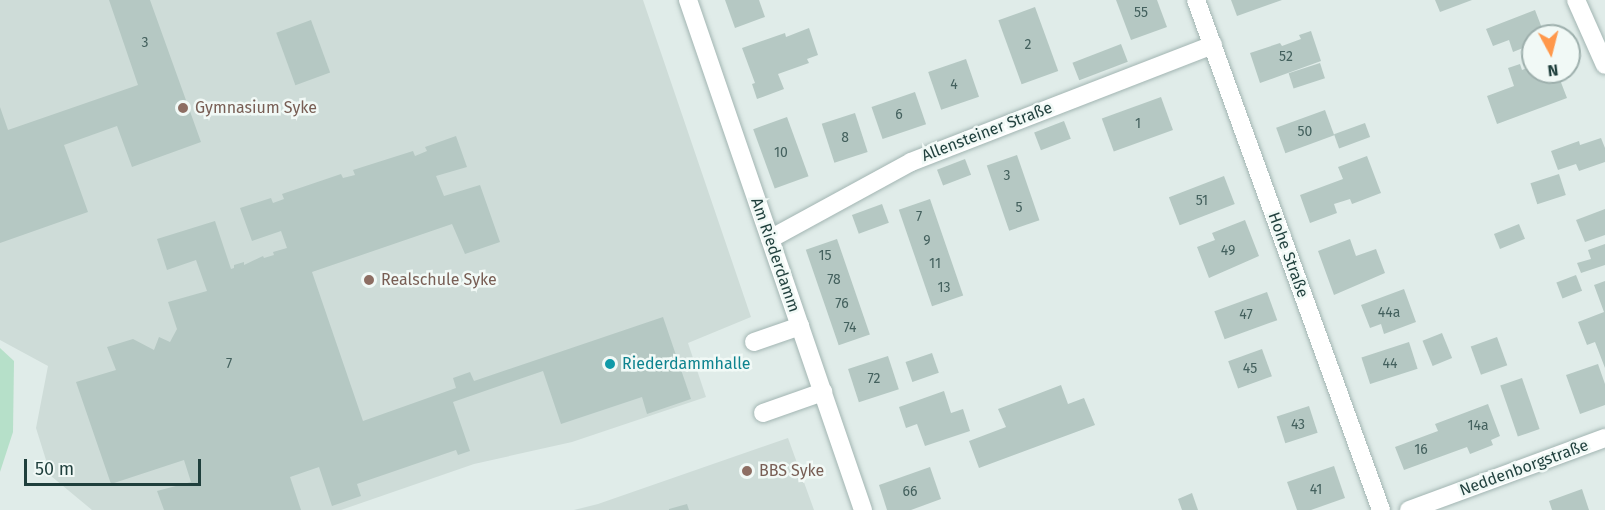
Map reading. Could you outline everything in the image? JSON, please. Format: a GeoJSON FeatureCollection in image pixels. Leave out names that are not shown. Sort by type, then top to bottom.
{"type":"FeatureCollection","features":[{"type":"Feature","properties":{"kind":"street","name":"Am Riederdamm"},"geometry":{"type":"LineString","coordinates":[[687,0],[863,510]]}},
{"type":"Feature","properties":{"kind":"street","name":"Hohe Straße"},"geometry":{"type":"LineString","coordinates":[[1196,0],[1381,510]]}},
{"type":"Feature","properties":{"kind":"street"},"geometry":{"type":"LineString","coordinates":[[1576,0],[1605,65]]}},
{"type":"Feature","properties":{"kind":"street","name":"Allensteiner Straße"},"geometry":{"type":"LineString","coordinates":[[770,239],[911,162],[1213,45]]}},
{"type":"Feature","properties":{"kind":"street"},"geometry":{"type":"LineString","coordinates":[[754,342],[800,326]]}},
{"type":"Feature","properties":{"kind":"street"},"geometry":{"type":"LineString","coordinates":[[763,412],[823,393]]}},
{"type":"Feature","properties":{"kind":"street","name":"Neddenborgstraße"},"geometry":{"type":"LineString","coordinates":[[1409,510],[1605,438]]}},
{"type":"Feature","properties":{"kind":"shaded area","name":"Realschule Syke"},"geometry":{"type":"Polygon","coordinates":[[[0,0],[643,0],[751,317],[688,343],[706,397],[572,442],[474,464],[341,510],[92,510],[51,476],[36,428],[48,366],[0,340],[0,0]]]}},
{"type":"Feature","properties":{"kind":"shaded area","name":"BBS Syke"},"geometry":{"type":"Polygon","coordinates":[[[788,438],[814,510],[574,510],[598,504],[788,438]]]}},
{"type":"Feature","properties":{"kind":"green space"},"geometry":{"type":"Polygon","coordinates":[[[0,348],[14,361],[13,432],[0,472],[0,348]]]}},
{"type":"Feature","properties":{"kind":"building"},"geometry":{"type":"Polygon","coordinates":[[[109,0],[150,0],[201,142],[132,167],[117,126],[64,145],[88,212],[0,243],[0,107],[8,130],[138,85],[109,0]]]}},
{"type":"Feature","properties":{"kind":"building"},"geometry":{"type":"Polygon","coordinates":[[[725,0],[759,0],[765,17],[735,28],[725,0]]]}},
{"type":"Feature","properties":{"kind":"building"},"geometry":{"type":"Polygon","coordinates":[[[1116,0],[1157,0],[1167,27],[1131,40],[1116,0]]]}},
{"type":"Feature","properties":{"kind":"building"},"geometry":{"type":"Polygon","coordinates":[[[1231,0],[1282,0],[1237,16],[1231,0]]]}},
{"type":"Feature","properties":{"kind":"building"},"geometry":{"type":"Polygon","coordinates":[[[1435,0],[1472,0],[1440,12],[1435,0]]]}},
{"type":"Feature","properties":{"kind":"building"},"geometry":{"type":"Polygon","coordinates":[[[1035,7],[1058,71],[1022,84],[998,20],[1035,7]]]}},
{"type":"Feature","properties":{"kind":"building"},"geometry":{"type":"Polygon","coordinates":[[[1535,10],[1540,24],[1521,24],[1521,49],[1513,52],[1509,40],[1493,46],[1486,29],[1535,10]]]}},
{"type":"Feature","properties":{"kind":"building"},"geometry":{"type":"Polygon","coordinates":[[[311,20],[330,73],[295,85],[276,33],[311,20]]]}},
{"type":"Feature","properties":{"kind":"building"},"geometry":{"type":"Polygon","coordinates":[[[809,28],[818,55],[807,59],[809,63],[778,74],[784,89],[757,99],[752,84],[755,83],[742,48],[785,33],[786,37],[809,28]]]}},
{"type":"Feature","properties":{"kind":"building"},"geometry":{"type":"Polygon","coordinates":[[[1311,31],[1321,61],[1260,83],[1250,53],[1280,43],[1282,46],[1301,39],[1299,35],[1311,31]]]}},
{"type":"Feature","properties":{"kind":"building"},"geometry":{"type":"Polygon","coordinates":[[[1121,44],[1128,62],[1079,80],[1072,63],[1121,44]]]}},
{"type":"Feature","properties":{"kind":"building"},"geometry":{"type":"Polygon","coordinates":[[[966,59],[979,97],[941,110],[928,72],[966,59]]]}},
{"type":"Feature","properties":{"kind":"building"},"geometry":{"type":"Polygon","coordinates":[[[1320,63],[1325,78],[1294,88],[1289,73],[1320,63]]]}},
{"type":"Feature","properties":{"kind":"building"},"geometry":{"type":"Polygon","coordinates":[[[1520,64],[1521,84],[1562,84],[1567,98],[1497,124],[1487,96],[1514,86],[1508,68],[1520,64]]]}},
{"type":"Feature","properties":{"kind":"building"},"geometry":{"type":"Polygon","coordinates":[[[915,92],[926,124],[883,139],[872,107],[915,92]]]}},
{"type":"Feature","properties":{"kind":"building"},"geometry":{"type":"Polygon","coordinates":[[[1161,97],[1173,130],[1114,151],[1102,119],[1161,97]]]}},
{"type":"Feature","properties":{"kind":"building"},"geometry":{"type":"Polygon","coordinates":[[[1325,110],[1334,135],[1285,153],[1276,128],[1325,110]]]}},
{"type":"Feature","properties":{"kind":"building"},"geometry":{"type":"Polygon","coordinates":[[[855,113],[868,152],[834,163],[822,124],[855,113]]]}},
{"type":"Feature","properties":{"kind":"building"},"geometry":{"type":"Polygon","coordinates":[[[787,117],[809,176],[775,189],[753,129],[787,117]]]}},
{"type":"Feature","properties":{"kind":"building"},"geometry":{"type":"Polygon","coordinates":[[[1064,121],[1071,139],[1041,150],[1034,132],[1064,121]]]}},
{"type":"Feature","properties":{"kind":"building"},"geometry":{"type":"Polygon","coordinates":[[[1365,123],[1370,137],[1339,148],[1334,134],[1365,123]]]}},
{"type":"Feature","properties":{"kind":"building"},"geometry":{"type":"Polygon","coordinates":[[[456,136],[467,167],[436,176],[444,196],[480,185],[500,242],[465,254],[452,224],[312,272],[363,421],[456,388],[453,378],[470,372],[474,381],[663,317],[691,399],[647,414],[642,397],[561,424],[543,371],[453,402],[470,451],[458,455],[456,450],[357,484],[361,496],[332,506],[319,467],[290,477],[301,510],[164,510],[157,491],[191,482],[184,460],[111,484],[76,382],[116,370],[107,347],[133,339],[154,350],[159,337],[170,342],[177,329],[168,302],[207,291],[196,260],[167,270],[157,239],[215,221],[231,269],[234,265],[244,262],[244,265],[263,256],[264,258],[274,255],[273,252],[287,248],[281,231],[252,241],[240,208],[271,198],[273,203],[284,199],[282,194],[341,174],[343,178],[355,175],[353,170],[413,151],[415,156],[427,151],[425,147],[456,136]]]}},
{"type":"Feature","properties":{"kind":"building"},"geometry":{"type":"Polygon","coordinates":[[[1601,138],[1605,148],[1605,162],[1579,171],[1576,164],[1558,170],[1551,151],[1579,141],[1580,145],[1601,138]]]}},
{"type":"Feature","properties":{"kind":"building"},"geometry":{"type":"Polygon","coordinates":[[[1017,155],[1039,220],[1009,231],[987,165],[1017,155]]]}},
{"type":"Feature","properties":{"kind":"building"},"geometry":{"type":"Polygon","coordinates":[[[1367,156],[1381,193],[1352,204],[1350,199],[1334,204],[1337,213],[1310,223],[1300,195],[1343,179],[1338,167],[1367,156]]]}},
{"type":"Feature","properties":{"kind":"building"},"geometry":{"type":"Polygon","coordinates":[[[965,159],[971,175],[943,186],[937,170],[965,159]]]}},
{"type":"Feature","properties":{"kind":"building"},"geometry":{"type":"Polygon","coordinates":[[[1559,174],[1566,195],[1537,204],[1530,183],[1559,174]]]}},
{"type":"Feature","properties":{"kind":"building"},"geometry":{"type":"Polygon","coordinates":[[[1224,176],[1235,204],[1180,225],[1169,197],[1224,176]]]}},
{"type":"Feature","properties":{"kind":"building"},"geometry":{"type":"Polygon","coordinates":[[[930,199],[963,295],[932,306],[899,210],[930,199]]]}},
{"type":"Feature","properties":{"kind":"building"},"geometry":{"type":"Polygon","coordinates":[[[882,204],[889,223],[859,234],[852,215],[882,204]]]}},
{"type":"Feature","properties":{"kind":"building"},"geometry":{"type":"Polygon","coordinates":[[[1605,209],[1605,235],[1585,242],[1576,220],[1605,209]]]}},
{"type":"Feature","properties":{"kind":"building"},"geometry":{"type":"Polygon","coordinates":[[[1245,220],[1259,256],[1209,278],[1197,247],[1215,240],[1212,233],[1245,220]]]}},
{"type":"Feature","properties":{"kind":"building"},"geometry":{"type":"Polygon","coordinates":[[[1519,224],[1525,239],[1500,249],[1494,234],[1519,224]]]}},
{"type":"Feature","properties":{"kind":"building"},"geometry":{"type":"Polygon","coordinates":[[[837,239],[870,334],[839,345],[806,250],[837,239]]]}},
{"type":"Feature","properties":{"kind":"building"},"geometry":{"type":"Polygon","coordinates":[[[1350,239],[1356,256],[1376,249],[1385,273],[1334,295],[1318,251],[1350,239]]]}},
{"type":"Feature","properties":{"kind":"building"},"geometry":{"type":"Polygon","coordinates":[[[1605,244],[1605,265],[1581,273],[1577,263],[1591,259],[1588,250],[1605,244]]]}},
{"type":"Feature","properties":{"kind":"building"},"geometry":{"type":"Polygon","coordinates":[[[1576,275],[1582,291],[1562,298],[1556,283],[1576,275]]]}},
{"type":"Feature","properties":{"kind":"building"},"geometry":{"type":"Polygon","coordinates":[[[1605,281],[1605,368],[1595,342],[1587,345],[1578,322],[1604,312],[1594,285],[1605,281]]]}},
{"type":"Feature","properties":{"kind":"building"},"geometry":{"type":"Polygon","coordinates":[[[1404,289],[1416,322],[1384,334],[1381,324],[1370,328],[1361,305],[1404,289]]]}},
{"type":"Feature","properties":{"kind":"building"},"geometry":{"type":"Polygon","coordinates":[[[1267,292],[1277,320],[1225,339],[1214,311],[1267,292]]]}},
{"type":"Feature","properties":{"kind":"building"},"geometry":{"type":"Polygon","coordinates":[[[1442,333],[1452,358],[1433,366],[1423,341],[1442,333]]]}},
{"type":"Feature","properties":{"kind":"building"},"geometry":{"type":"Polygon","coordinates":[[[1497,337],[1507,365],[1481,375],[1471,347],[1497,337]]]}},
{"type":"Feature","properties":{"kind":"building"},"geometry":{"type":"Polygon","coordinates":[[[1409,342],[1418,369],[1370,384],[1361,357],[1409,342]]]}},
{"type":"Feature","properties":{"kind":"building"},"geometry":{"type":"Polygon","coordinates":[[[1262,349],[1272,376],[1238,389],[1228,361],[1262,349]]]}},
{"type":"Feature","properties":{"kind":"building"},"geometry":{"type":"Polygon","coordinates":[[[932,353],[939,373],[912,382],[906,362],[932,353]]]}},
{"type":"Feature","properties":{"kind":"building"},"geometry":{"type":"Polygon","coordinates":[[[888,356],[899,389],[859,402],[848,369],[888,356]]]}},
{"type":"Feature","properties":{"kind":"building"},"geometry":{"type":"Polygon","coordinates":[[[1598,364],[1605,384],[1605,405],[1580,414],[1566,375],[1598,364]]]}},
{"type":"Feature","properties":{"kind":"building"},"geometry":{"type":"Polygon","coordinates":[[[1522,378],[1540,429],[1518,437],[1500,385],[1522,378]]]}},
{"type":"Feature","properties":{"kind":"building"},"geometry":{"type":"Polygon","coordinates":[[[1061,385],[1068,404],[1084,398],[1095,425],[979,468],[969,441],[1006,427],[998,409],[1061,385]]]}},
{"type":"Feature","properties":{"kind":"building"},"geometry":{"type":"Polygon","coordinates":[[[944,391],[951,413],[963,409],[970,431],[925,446],[917,424],[906,428],[899,407],[944,391]]]}},
{"type":"Feature","properties":{"kind":"building"},"geometry":{"type":"Polygon","coordinates":[[[1488,404],[1500,436],[1491,440],[1493,445],[1470,454],[1467,447],[1404,470],[1395,447],[1438,431],[1435,424],[1488,404]]]}},
{"type":"Feature","properties":{"kind":"building"},"geometry":{"type":"Polygon","coordinates":[[[1309,406],[1318,433],[1285,443],[1277,417],[1309,406]]]}},
{"type":"Feature","properties":{"kind":"building"},"geometry":{"type":"Polygon","coordinates":[[[1334,466],[1345,498],[1311,510],[1297,510],[1287,482],[1334,466]]]}},
{"type":"Feature","properties":{"kind":"building"},"geometry":{"type":"Polygon","coordinates":[[[930,467],[941,499],[911,510],[887,510],[879,485],[930,467]]]}},
{"type":"Feature","properties":{"kind":"building"},"geometry":{"type":"Polygon","coordinates":[[[1582,489],[1589,510],[1552,510],[1549,501],[1582,489]]]}},
{"type":"Feature","properties":{"kind":"building"},"geometry":{"type":"Polygon","coordinates":[[[1192,493],[1198,510],[1182,510],[1178,499],[1192,493]]]}},
{"type":"Feature","properties":{"kind":"building"},"geometry":{"type":"Polygon","coordinates":[[[687,504],[689,510],[669,510],[669,509],[687,504]]]}},
{"type":"Feature","properties":{"kind":"place","name":"Gymnasium Syke"},"geometry":{"type":"Point","coordinates":[183,108]}},
{"type":"Feature","properties":{"kind":"place","name":"Realschule Syke"},"geometry":{"type":"Point","coordinates":[369,280]}},
{"type":"Feature","properties":{"kind":"place","name":"Riederdammhalle"},"geometry":{"type":"Point","coordinates":[610,364]}},
{"type":"Feature","properties":{"kind":"place","name":"BBS Syke"},"geometry":{"type":"Point","coordinates":[747,471]}}]}
